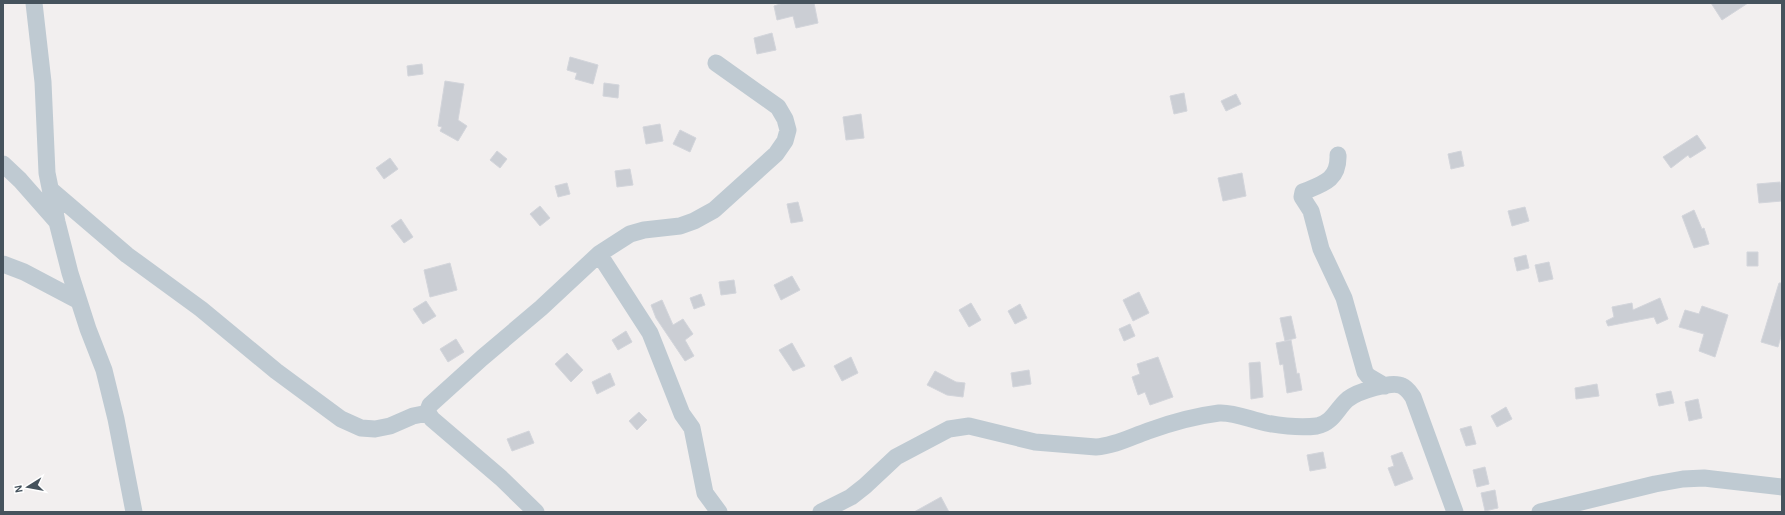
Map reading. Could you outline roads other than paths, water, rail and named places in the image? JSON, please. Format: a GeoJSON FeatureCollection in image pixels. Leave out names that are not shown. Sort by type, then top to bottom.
{"type":"FeatureCollection","features":[{"type":"Feature","properties":{"kind":"street"},"geometry":{"type":"LineString","coordinates":[[34,3],[43,82],[47,173],[57,222],[70,273],[104,370],[116,419],[134,512]]}},
{"type":"Feature","properties":{"kind":"street"},"geometry":{"type":"LineString","coordinates":[[536,512],[501,478],[432,419],[428,413],[430,404],[541,308],[599,254],[630,234],[644,230],[680,226],[694,221],[714,210],[771,159],[785,141],[788,130],[786,118],[778,107],[716,63]]}},
{"type":"Feature","properties":{"kind":"street"},"geometry":{"type":"LineString","coordinates":[[1338,155],[1336,171],[1328,181],[1303,192],[1302,197],[1311,211],[1321,249],[1344,298],[1365,372],[1368,376],[1385,386]]}},
{"type":"Feature","properties":{"kind":"street"},"geometry":{"type":"LineString","coordinates":[[3,164],[20,180],[57,222]]}},
{"type":"Feature","properties":{"kind":"street"},"geometry":{"type":"LineString","coordinates":[[51,190],[127,255],[202,309],[276,371],[341,418],[361,428],[374,429],[390,426],[413,416],[428,413]]}},
{"type":"Feature","properties":{"kind":"street"},"geometry":{"type":"LineString","coordinates":[[599,254],[650,333],[682,414],[692,428],[705,493],[719,512]]}},
{"type":"Feature","properties":{"kind":"street"},"geometry":{"type":"LineString","coordinates":[[3,264],[24,272],[79,301]]}},
{"type":"Feature","properties":{"kind":"street"},"geometry":{"type":"LineString","coordinates":[[821,512],[850,497],[865,486],[896,457],[949,430],[969,426],[1035,442],[1096,447],[1105,446],[1150,430],[1220,413],[1292,426],[1316,426],[1325,424],[1348,399],[1358,393],[1392,383],[1402,385],[1413,397],[1455,512]]}},
{"type":"Feature","properties":{"kind":"street"},"geometry":{"type":"LineString","coordinates":[[1540,512],[1655,484],[1683,479],[1704,478],[1782,487]]}}]}
